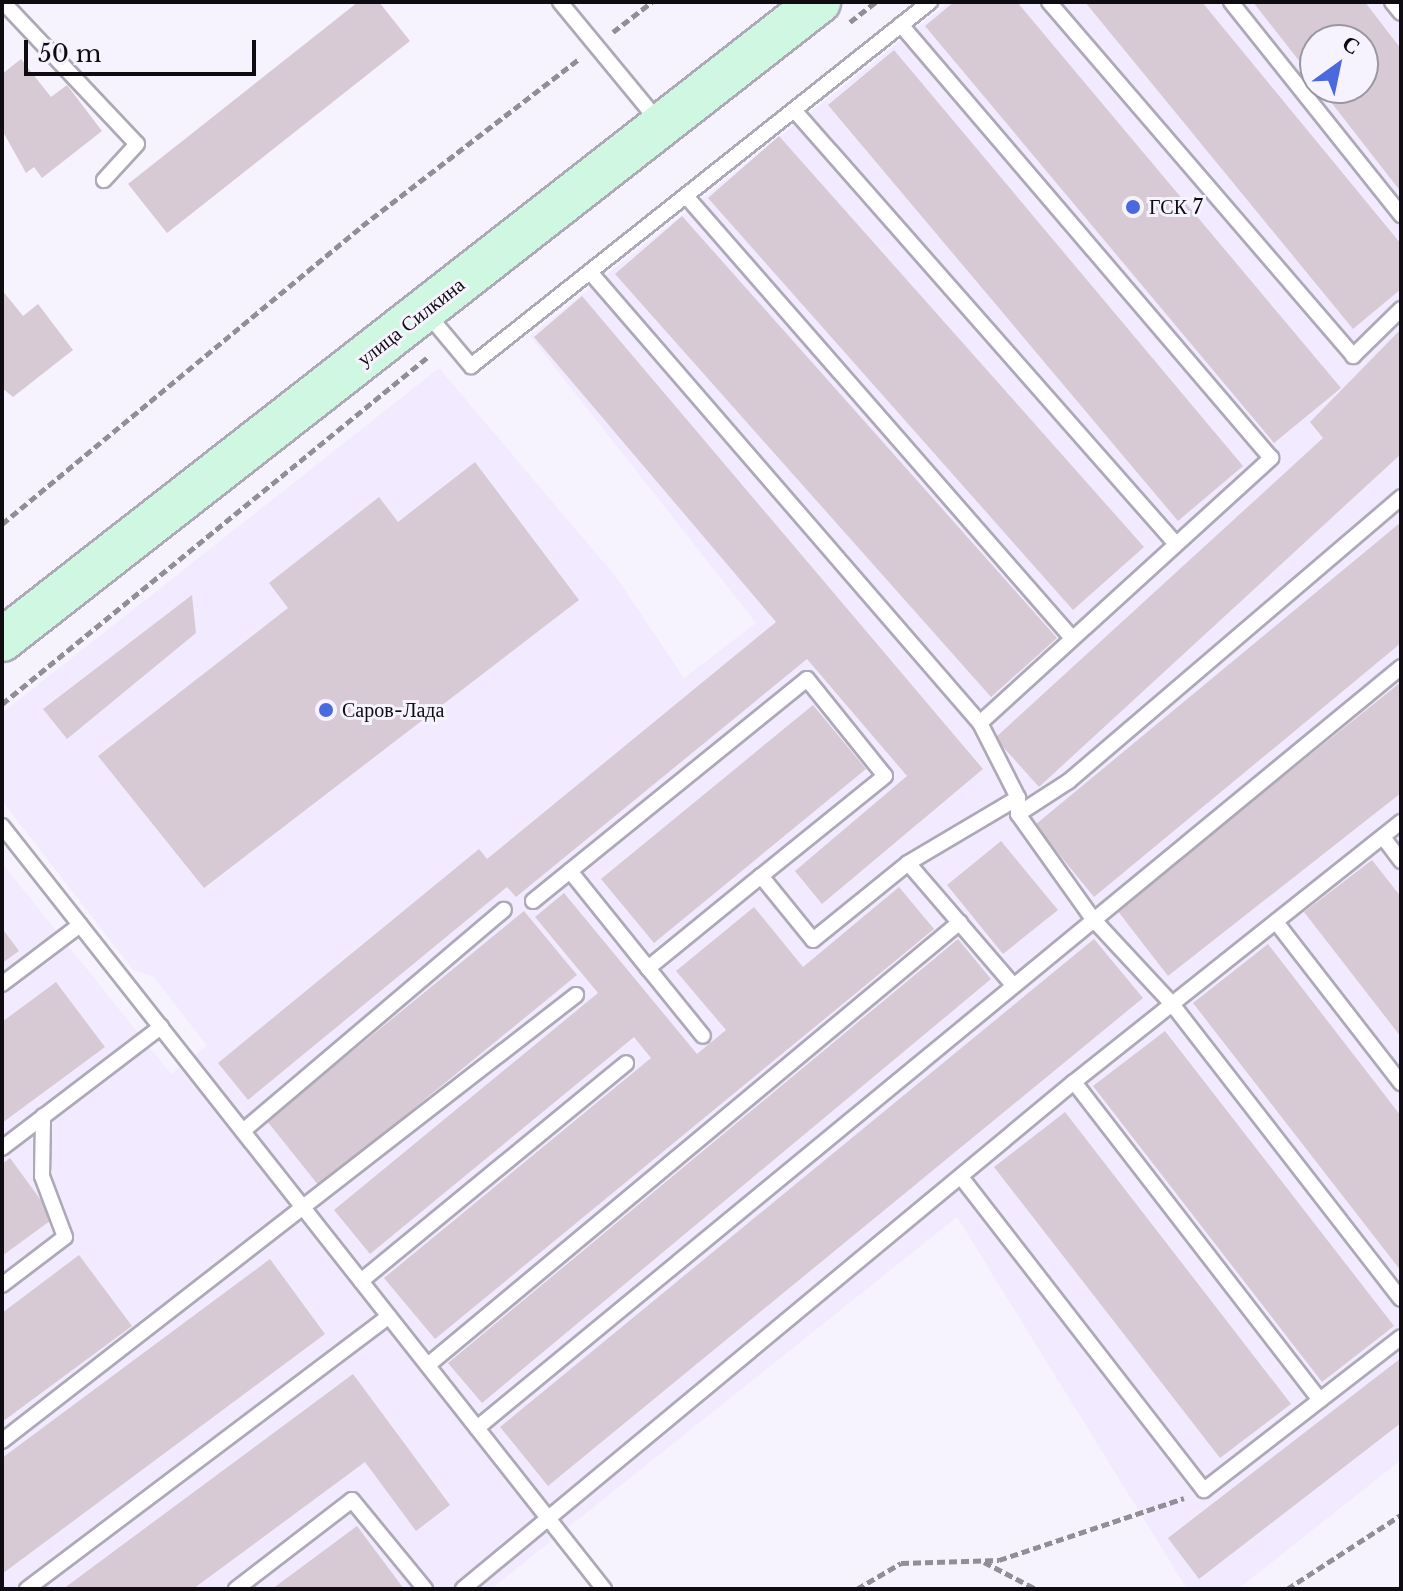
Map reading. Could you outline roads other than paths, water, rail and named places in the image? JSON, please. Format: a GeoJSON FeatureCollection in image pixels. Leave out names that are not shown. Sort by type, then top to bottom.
{"type":"FeatureCollection","features":[{"type":"Feature","properties":{"kind":"main road","name":"улица Силкина"},"geometry":{"type":"LineString","coordinates":[[2,640],[819,2]]}},
{"type":"Feature","properties":{"kind":"lane"},"geometry":{"type":"LineString","coordinates":[[3,2],[137,144],[104,180]]}},
{"type":"Feature","properties":{"kind":"lane"},"geometry":{"type":"LineString","coordinates":[[560,2],[663,126]]}},
{"type":"Feature","properties":{"kind":"lane"},"geometry":{"type":"LineString","coordinates":[[425,311],[471,366],[930,2]]}},
{"type":"Feature","properties":{"kind":"lane"},"geometry":{"type":"LineString","coordinates":[[1049,2],[1353,356],[1401,309]]}},
{"type":"Feature","properties":{"kind":"lane"},"geometry":{"type":"LineString","coordinates":[[1231,2],[1401,215]]}},
{"type":"Feature","properties":{"kind":"lane"},"geometry":{"type":"LineString","coordinates":[[1392,2],[1401,13]]}},
{"type":"Feature","properties":{"kind":"lane"},"geometry":{"type":"LineString","coordinates":[[901,25],[1271,458],[980,723]]}},
{"type":"Feature","properties":{"kind":"lane"},"geometry":{"type":"LineString","coordinates":[[794,110],[1176,544]]}},
{"type":"Feature","properties":{"kind":"lane"},"geometry":{"type":"LineString","coordinates":[[686,196],[1072,638]]}},
{"type":"Feature","properties":{"kind":"lane"},"geometry":{"type":"LineString","coordinates":[[590,272],[980,723],[1018,798],[1018,814],[1093,919],[1172,1004],[1401,1299]]}},
{"type":"Feature","properties":{"kind":"lane"},"geometry":{"type":"LineString","coordinates":[[1018,814],[1069,781],[1401,497]]}},
{"type":"Feature","properties":{"kind":"lane"},"geometry":{"type":"LineString","coordinates":[[477,1428],[1401,667]]}},
{"type":"Feature","properties":{"kind":"lane"},"geometry":{"type":"LineString","coordinates":[[533,901],[807,679],[885,776],[648,968]]}},
{"type":"Feature","properties":{"kind":"lane"},"geometry":{"type":"LineString","coordinates":[[761,876],[813,940],[908,863],[1018,798]]}},
{"type":"Feature","properties":{"kind":"lane"},"geometry":{"type":"LineString","coordinates":[[463,1589],[550,1520],[1074,1082],[1401,822]]}},
{"type":"Feature","properties":{"kind":"lane"},"geometry":{"type":"LineString","coordinates":[[3,831],[604,1589]]}},
{"type":"Feature","properties":{"kind":"lane"},"geometry":{"type":"LineString","coordinates":[[1383,837],[1401,861]]}},
{"type":"Feature","properties":{"kind":"lane"},"geometry":{"type":"LineString","coordinates":[[908,863],[1013,985]]}},
{"type":"Feature","properties":{"kind":"lane"},"geometry":{"type":"LineString","coordinates":[[570,871],[703,1036]]}},
{"type":"Feature","properties":{"kind":"lane"},"geometry":{"type":"LineString","coordinates":[[243,1131],[504,910]]}},
{"type":"Feature","properties":{"kind":"lane"},"geometry":{"type":"LineString","coordinates":[[428,1365],[960,922]]}},
{"type":"Feature","properties":{"kind":"lane"},"geometry":{"type":"LineString","coordinates":[[1276,922],[1401,1083]]}},
{"type":"Feature","properties":{"kind":"lane"},"geometry":{"type":"LineString","coordinates":[[2,984],[80,925]]}},
{"type":"Feature","properties":{"kind":"lane"},"geometry":{"type":"LineString","coordinates":[[2,1441],[305,1210],[576,995]]}},
{"type":"Feature","properties":{"kind":"lane"},"geometry":{"type":"LineString","coordinates":[[2,1148],[161,1027]]}},
{"type":"Feature","properties":{"kind":"lane"},"geometry":{"type":"LineString","coordinates":[[361,1281],[626,1063]]}},
{"type":"Feature","properties":{"kind":"lane"},"geometry":{"type":"LineString","coordinates":[[1074,1082],[1320,1400]]}},
{"type":"Feature","properties":{"kind":"lane"},"geometry":{"type":"LineString","coordinates":[[2,1285],[65,1237],[42,1176],[43,1116]]}},
{"type":"Feature","properties":{"kind":"lane"},"geometry":{"type":"LineString","coordinates":[[961,1177],[1204,1490],[1401,1337]]}},
{"type":"Feature","properties":{"kind":"lane"},"geometry":{"type":"LineString","coordinates":[[27,1589],[389,1316]]}},
{"type":"Feature","properties":{"kind":"lane"},"geometry":{"type":"LineString","coordinates":[[236,1589],[352,1500],[425,1589]]}},
{"type":"Feature","properties":{"kind":"place","name":"ГСК 7"},"geometry":{"type":"Point","coordinates":[1133,207]}},
{"type":"Feature","properties":{"kind":"place","name":"Саров-Лада"},"geometry":{"type":"Point","coordinates":[326,710]}}]}
